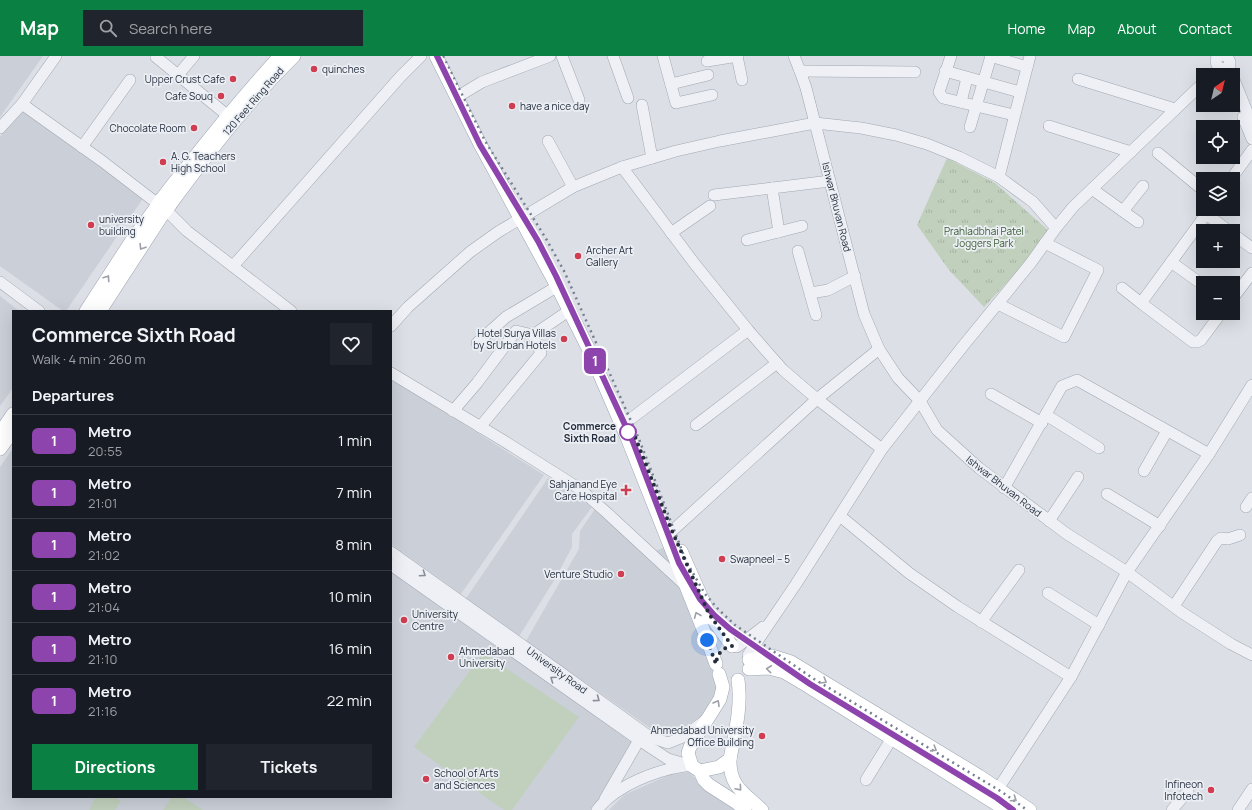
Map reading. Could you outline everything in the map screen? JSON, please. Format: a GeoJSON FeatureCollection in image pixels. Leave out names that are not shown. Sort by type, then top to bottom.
{"type":"FeatureCollection","features":[{"type":"Feature","properties":{"kind":"main road","name":"120 Feet Ring Road"},"geometry":{"type":"LineString","coordinates":[[101,310],[162,207],[227,116],[280,56]]}},
{"type":"Feature","properties":{"kind":"main road","name":"120 Feet Ring Road"},"geometry":{"type":"LineString","coordinates":[[87,310],[134,237],[162,207],[262,89],[294,56]]}},
{"type":"Feature","properties":{"kind":"main road"},"geometry":{"type":"LineString","coordinates":[[436,56],[481,146],[524,216],[597,349],[628,421],[672,531],[709,614],[743,656],[744,676],[738,680],[728,680],[717,669],[718,654],[727,647],[743,656],[769,668],[784,672],[1006,810]]}},
{"type":"Feature","properties":{"kind":"main road"},"geometry":{"type":"LineString","coordinates":[[444,56],[590,352],[628,440],[717,669],[723,687],[720,699],[690,747],[688,753],[704,780],[709,785],[738,803],[745,810]]}},
{"type":"Feature","properties":{"kind":"main road"},"geometry":{"type":"LineString","coordinates":[[0,433],[12,415]]}},
{"type":"Feature","properties":{"kind":"main road"},"geometry":{"type":"LineString","coordinates":[[0,449],[12,432]]}},
{"type":"Feature","properties":{"kind":"main road"},"geometry":{"type":"LineString","coordinates":[[743,656],[772,656],[791,662],[998,788],[1030,810]]}},
{"type":"Feature","properties":{"kind":"main road"},"geometry":{"type":"LineString","coordinates":[[738,680],[740,704],[730,759],[730,768],[735,784],[762,810]]}},
{"type":"Feature","properties":{"kind":"main road"},"geometry":{"type":"LineString","coordinates":[[696,768],[719,767],[730,759]]}},
{"type":"Feature","properties":{"kind":"street"},"geometry":{"type":"LineString","coordinates":[[0,128],[22,104],[56,56]]}},
{"type":"Feature","properties":{"kind":"street"},"geometry":{"type":"LineString","coordinates":[[178,75],[194,56]]}},
{"type":"Feature","properties":{"kind":"street"},"geometry":{"type":"LineString","coordinates":[[233,266],[396,82],[422,56]]}},
{"type":"Feature","properties":{"kind":"street"},"geometry":{"type":"LineString","coordinates":[[462,94],[522,61],[550,56]]}},
{"type":"Feature","properties":{"kind":"street"},"geometry":{"type":"LineString","coordinates":[[562,56],[579,100]]}},
{"type":"Feature","properties":{"kind":"street"},"geometry":{"type":"LineString","coordinates":[[613,56],[628,98]]}},
{"type":"Feature","properties":{"kind":"street"},"geometry":{"type":"LineString","coordinates":[[663,56],[676,103],[712,95]]}},
{"type":"Feature","properties":{"kind":"street"},"geometry":{"type":"LineString","coordinates":[[708,61],[738,56],[742,80]]}},
{"type":"Feature","properties":{"kind":"street","name":"Ishwar Bhuvan Road"},"geometry":{"type":"LineString","coordinates":[[794,56],[800,70],[815,123],[864,314],[879,349],[898,378],[920,401],[938,430],[979,468],[1004,488],[1067,534],[1127,572],[1174,606],[1231,644],[1251,651]]}},
{"type":"Feature","properties":{"kind":"street"},"geometry":{"type":"LineString","coordinates":[[950,56],[938,92],[943,98],[1014,115]]}},
{"type":"Feature","properties":{"kind":"street"},"geometry":{"type":"LineString","coordinates":[[970,127],[990,56],[1028,61],[998,176]]}},
{"type":"Feature","properties":{"kind":"street"},"geometry":{"type":"LineString","coordinates":[[156,57],[227,116]]}},
{"type":"Feature","properties":{"kind":"street"},"geometry":{"type":"LineString","coordinates":[[1223,65],[1252,124]]}},
{"type":"Feature","properties":{"kind":"street"},"geometry":{"type":"LineString","coordinates":[[800,70],[915,72]]}},
{"type":"Feature","properties":{"kind":"street"},"geometry":{"type":"LineString","coordinates":[[945,71],[1020,92]]}},
{"type":"Feature","properties":{"kind":"street"},"geometry":{"type":"LineString","coordinates":[[671,84],[708,75]]}},
{"type":"Feature","properties":{"kind":"street"},"geometry":{"type":"LineString","coordinates":[[961,102],[967,78]]}},
{"type":"Feature","properties":{"kind":"street"},"geometry":{"type":"LineString","coordinates":[[1078,79],[1175,110]]}},
{"type":"Feature","properties":{"kind":"street"},"geometry":{"type":"LineString","coordinates":[[82,147],[130,80]]}},
{"type":"Feature","properties":{"kind":"street"},"geometry":{"type":"LineString","coordinates":[[743,656],[772,620],[882,449],[1030,264],[1056,228],[1073,207],[1196,90]]}},
{"type":"Feature","properties":{"kind":"street"},"geometry":{"type":"LineString","coordinates":[[22,104],[162,207],[187,231],[290,310]]}},
{"type":"Feature","properties":{"kind":"street"},"geometry":{"type":"LineString","coordinates":[[642,105],[652,158]]}},
{"type":"Feature","properties":{"kind":"street"},"geometry":{"type":"LineString","coordinates":[[1240,111],[1252,139]]}},
{"type":"Feature","properties":{"kind":"street"},"geometry":{"type":"LineString","coordinates":[[392,325],[408,307],[470,252],[524,216],[573,187],[622,167],[652,158],[720,141],[815,123],[861,128],[927,144],[959,157],[998,176],[1032,202],[1056,228]]}},
{"type":"Feature","properties":{"kind":"street"},"geometry":{"type":"LineString","coordinates":[[1049,126],[1131,152]]}},
{"type":"Feature","properties":{"kind":"street"},"geometry":{"type":"LineString","coordinates":[[548,142],[573,187]]}},
{"type":"Feature","properties":{"kind":"street"},"geometry":{"type":"LineString","coordinates":[[1236,172],[1252,150]]}},
{"type":"Feature","properties":{"kind":"street"},"geometry":{"type":"LineString","coordinates":[[1158,153],[1196,184]]}},
{"type":"Feature","properties":{"kind":"street"},"geometry":{"type":"LineString","coordinates":[[622,167],[694,263],[748,330],[777,363],[817,399],[882,449]]}},
{"type":"Feature","properties":{"kind":"street"},"geometry":{"type":"LineString","coordinates":[[672,233],[712,200],[772,188],[830,180]]}},
{"type":"Feature","properties":{"kind":"street"},"geometry":{"type":"LineString","coordinates":[[1123,211],[1143,186]]}},
{"type":"Feature","properties":{"kind":"street"},"geometry":{"type":"LineString","coordinates":[[772,188],[779,232]]}},
{"type":"Feature","properties":{"kind":"street"},"geometry":{"type":"LineString","coordinates":[[1092,189],[1138,222]]}},
{"type":"Feature","properties":{"kind":"street"},"geometry":{"type":"LineString","coordinates":[[1141,302],[1205,216]]}},
{"type":"Feature","properties":{"kind":"street"},"geometry":{"type":"LineString","coordinates":[[1212,216],[1221,224]]}},
{"type":"Feature","properties":{"kind":"street"},"geometry":{"type":"LineString","coordinates":[[747,240],[802,226]]}},
{"type":"Feature","properties":{"kind":"street"},"geometry":{"type":"LineString","coordinates":[[1240,239],[1252,248]]}},
{"type":"Feature","properties":{"kind":"street"},"geometry":{"type":"LineString","coordinates":[[998,304],[1064,337],[1098,270],[1045,243]]}},
{"type":"Feature","properties":{"kind":"street"},"geometry":{"type":"LineString","coordinates":[[798,251],[816,315]]}},
{"type":"Feature","properties":{"kind":"street"},"geometry":{"type":"LineString","coordinates":[[1171,262],[1196,280]]}},
{"type":"Feature","properties":{"kind":"street"},"geometry":{"type":"LineString","coordinates":[[811,293],[828,290],[855,276]]}},
{"type":"Feature","properties":{"kind":"street"},"geometry":{"type":"LineString","coordinates":[[1240,290],[1250,278]]}},
{"type":"Feature","properties":{"kind":"street"},"geometry":{"type":"LineString","coordinates":[[0,282],[38,310]]}},
{"type":"Feature","properties":{"kind":"street"},"geometry":{"type":"LineString","coordinates":[[477,343],[506,317],[558,286]]}},
{"type":"Feature","properties":{"kind":"street"},"geometry":{"type":"LineString","coordinates":[[1122,288],[1193,342],[1198,342],[1201,340],[1216,320]]}},
{"type":"Feature","properties":{"kind":"street"},"geometry":{"type":"LineString","coordinates":[[30,304],[43,310]]}},
{"type":"Feature","properties":{"kind":"street"},"geometry":{"type":"LineString","coordinates":[[453,411],[477,383],[516,331],[533,335],[570,310]]}},
{"type":"Feature","properties":{"kind":"street"},"geometry":{"type":"LineString","coordinates":[[628,421],[748,330]]}},
{"type":"Feature","properties":{"kind":"street"},"geometry":{"type":"LineString","coordinates":[[480,428],[541,353],[533,335]]}},
{"type":"Feature","properties":{"kind":"street"},"geometry":{"type":"LineString","coordinates":[[672,531],[817,399],[879,349]]}},
{"type":"Feature","properties":{"kind":"street"},"geometry":{"type":"LineString","coordinates":[[696,425],[777,363]]}},
{"type":"Feature","properties":{"kind":"street"},"geometry":{"type":"LineString","coordinates":[[392,374],[580,489],[686,587]]}},
{"type":"Feature","properties":{"kind":"street"},"geometry":{"type":"LineString","coordinates":[[1004,488],[1062,386],[1077,380],[1210,454]]}},
{"type":"Feature","properties":{"kind":"street"},"geometry":{"type":"LineString","coordinates":[[991,800],[1071,677],[1127,572],[1210,454],[1252,385]]}},
{"type":"Feature","properties":{"kind":"street"},"geometry":{"type":"LineString","coordinates":[[991,394],[1044,419],[1099,448]]}},
{"type":"Feature","properties":{"kind":"street"},"geometry":{"type":"LineString","coordinates":[[1144,471],[1167,431]]}},
{"type":"Feature","properties":{"kind":"street"},"geometry":{"type":"LineString","coordinates":[[1049,521],[1078,477]]}},
{"type":"Feature","properties":{"kind":"street"},"geometry":{"type":"LineString","coordinates":[[1107,494],[1160,526]]}},
{"type":"Feature","properties":{"kind":"street"},"geometry":{"type":"LineString","coordinates":[[840,516],[909,573],[981,622],[1071,677]]}},
{"type":"Feature","properties":{"kind":"street"},"geometry":{"type":"LineString","coordinates":[[1174,606],[1217,541],[1221,538],[1228,539],[1240,535]]}},
{"type":"Feature","properties":{"kind":"street","name":"University Road"},"geometry":{"type":"LineString","coordinates":[[392,553],[650,737],[668,743],[683,737],[707,720]]}},
{"type":"Feature","properties":{"kind":"street","name":"University Road"},"geometry":{"type":"LineString","coordinates":[[392,566],[639,740],[668,759],[696,768]]}},
{"type":"Feature","properties":{"kind":"street"},"geometry":{"type":"LineString","coordinates":[[981,622],[1019,570]]}},
{"type":"Feature","properties":{"kind":"street"},"geometry":{"type":"LineString","coordinates":[[1048,593],[1099,625]]}},
{"type":"Feature","properties":{"kind":"street"},"geometry":{"type":"LineString","coordinates":[[866,780],[892,738]]}},
{"type":"Feature","properties":{"kind":"street"},"geometry":{"type":"LineString","coordinates":[[597,810],[604,801],[639,740]]}},
{"type":"Feature","properties":{"kind":"street"},"geometry":{"type":"LineString","coordinates":[[604,801],[647,776],[669,768],[696,768]]}},
{"type":"Feature","properties":{"kind":"street"},"geometry":{"type":"LineString","coordinates":[[1238,810],[1252,789]]}},
{"type":"Feature","properties":{"kind":"street"},"geometry":{"type":"LineString","coordinates":[[1172,810],[1188,791]]}},
{"type":"Feature","properties":{"kind":"shaded area"},"geometry":{"type":"Polygon","coordinates":[[[0,56],[43,56],[0,117],[0,56]]]}},
{"type":"Feature","properties":{"kind":"shaded area"},"geometry":{"type":"Polygon","coordinates":[[[23,109],[144,197],[67,310],[62,310],[0,266],[0,137],[23,109]]]}},
{"type":"Feature","properties":{"kind":"shaded area"},"geometry":{"type":"Polygon","coordinates":[[[0,296],[18,310],[12,310],[12,389],[0,406],[0,296]]]}},
{"type":"Feature","properties":{"kind":"shaded area"},"geometry":{"type":"Polygon","coordinates":[[[392,379],[544,475],[461,594],[392,545],[392,379]]]}},
{"type":"Feature","properties":{"kind":"shaded area","name":"Ahmedabad University"},"geometry":{"type":"Polygon","coordinates":[[[12,449],[12,798],[392,798],[392,570],[632,743],[592,810],[0,810],[0,467],[12,449]]]}},
{"type":"Feature","properties":{"kind":"shaded area"},"geometry":{"type":"Polygon","coordinates":[[[548,478],[592,507],[572,534],[572,547],[555,579],[518,638],[465,600],[548,478]]]}},
{"type":"Feature","properties":{"kind":"shaded area"},"geometry":{"type":"Polygon","coordinates":[[[595,509],[647,554],[665,547],[717,683],[716,696],[700,718],[676,732],[663,737],[526,641],[579,549],[580,531],[595,509]]]}},
{"type":"Feature","properties":{"kind":"shaded area"},"geometry":{"type":"Polygon","coordinates":[[[689,772],[700,783],[738,810],[609,810],[624,795],[669,775],[689,772]]]}},
{"type":"Feature","properties":{"kind":"green space","name":"Prahladbhai Patel Joggers Park"},"geometry":{"type":"Polygon","coordinates":[[[947,158],[995,183],[1049,231],[1019,270],[984,307],[949,270],[917,225],[947,158]]]}},
{"type":"Feature","properties":{"kind":"green space"},"geometry":{"type":"Polygon","coordinates":[[[483,653],[579,717],[512,810],[504,810],[414,747],[483,653]]]}},
{"type":"Feature","properties":{"kind":"green space"},"geometry":{"type":"Polygon","coordinates":[[[95,798],[116,798],[121,801],[115,810],[89,810],[95,798]]]}},
{"type":"Feature","properties":{"kind":"green space"},"geometry":{"type":"Polygon","coordinates":[[[171,798],[185,798],[203,810],[163,810],[171,798]]]}},
{"type":"Feature","properties":{"kind":"railway"},"geometry":{"type":"LineString","coordinates":[[443,56],[485,141],[545,237],[564,271],[639,439],[686,561],[705,594],[735,625],[814,679],[1002,792],[1027,810]]}},
{"type":"Feature","properties":{"kind":"railway"},"geometry":{"type":"LineString","coordinates":[[457,97],[479,145],[538,241],[557,276],[633,442],[679,563],[700,599],[714,615],[731,629],[810,684],[997,798],[1013,810]]}},
{"type":"Feature","properties":{"kind":"metro line","name":"1"},"geometry":{"type":"LineString","coordinates":[[437,56],[480,145],[538,241],[556,276],[633,442],[679,563],[700,599],[714,615],[730,629],[810,684],[966,781],[997,798],[1013,810]]}},
{"type":"Feature","properties":{"kind":"place","name":"quinches"},"geometry":{"type":"Point","coordinates":[314,69]}},
{"type":"Feature","properties":{"kind":"place","name":"Upper Crust Cafe"},"geometry":{"type":"Point","coordinates":[233,79]}},
{"type":"Feature","properties":{"kind":"place","name":"Cafe Souq"},"geometry":{"type":"Point","coordinates":[221,96]}},
{"type":"Feature","properties":{"kind":"place","name":"have a nice day"},"geometry":{"type":"Point","coordinates":[512,106]}},
{"type":"Feature","properties":{"kind":"place","name":"Chocolate Room"},"geometry":{"type":"Point","coordinates":[194,128]}},
{"type":"Feature","properties":{"kind":"place","name":"A. G. Teachers High School"},"geometry":{"type":"Point","coordinates":[163,162]}},
{"type":"Feature","properties":{"kind":"place","name":"university building"},"geometry":{"type":"Point","coordinates":[91,225]}},
{"type":"Feature","properties":{"kind":"place","name":"Archer Art Gallery"},"geometry":{"type":"Point","coordinates":[578,256]}},
{"type":"Feature","properties":{"kind":"place","name":"Hotel Surya Villas by SrUrban Hotels"},"geometry":{"type":"Point","coordinates":[564,339]}},
{"type":"Feature","properties":{"kind":"place","name":"Commerce Sixth Road"},"geometry":{"type":"Point","coordinates":[628,432]}},
{"type":"Feature","properties":{"kind":"place","name":"Sahjanand Eye Care Hospital"},"geometry":{"type":"Point","coordinates":[626,490]}},
{"type":"Feature","properties":{"kind":"place","name":"Swapneel – 5"},"geometry":{"type":"Point","coordinates":[722,559]}},
{"type":"Feature","properties":{"kind":"place","name":"Venture Studio"},"geometry":{"type":"Point","coordinates":[621,574]}},
{"type":"Feature","properties":{"kind":"place","name":"University Centre"},"geometry":{"type":"Point","coordinates":[404,620]}},
{"type":"Feature","properties":{"kind":"place","name":"Ahmedabad University"},"geometry":{"type":"Point","coordinates":[451,657]}},
{"type":"Feature","properties":{"kind":"place","name":"Ahmedabad University Office Building"},"geometry":{"type":"Point","coordinates":[762,736]}},
{"type":"Feature","properties":{"kind":"place","name":"School of Arts and Sciences"},"geometry":{"type":"Point","coordinates":[426,779]}},
{"type":"Feature","properties":{"kind":"place","name":"Infineon Infotech"},"geometry":{"type":"Point","coordinates":[1211,790]}},
{"type":"Feature","properties":{"kind":"route"},"geometry":{"type":"LineString","coordinates":[[628,432],[632,429],[672,531],[709,614],[732,646],[727,647],[718,654],[716,664],[707,640]]}}]}
